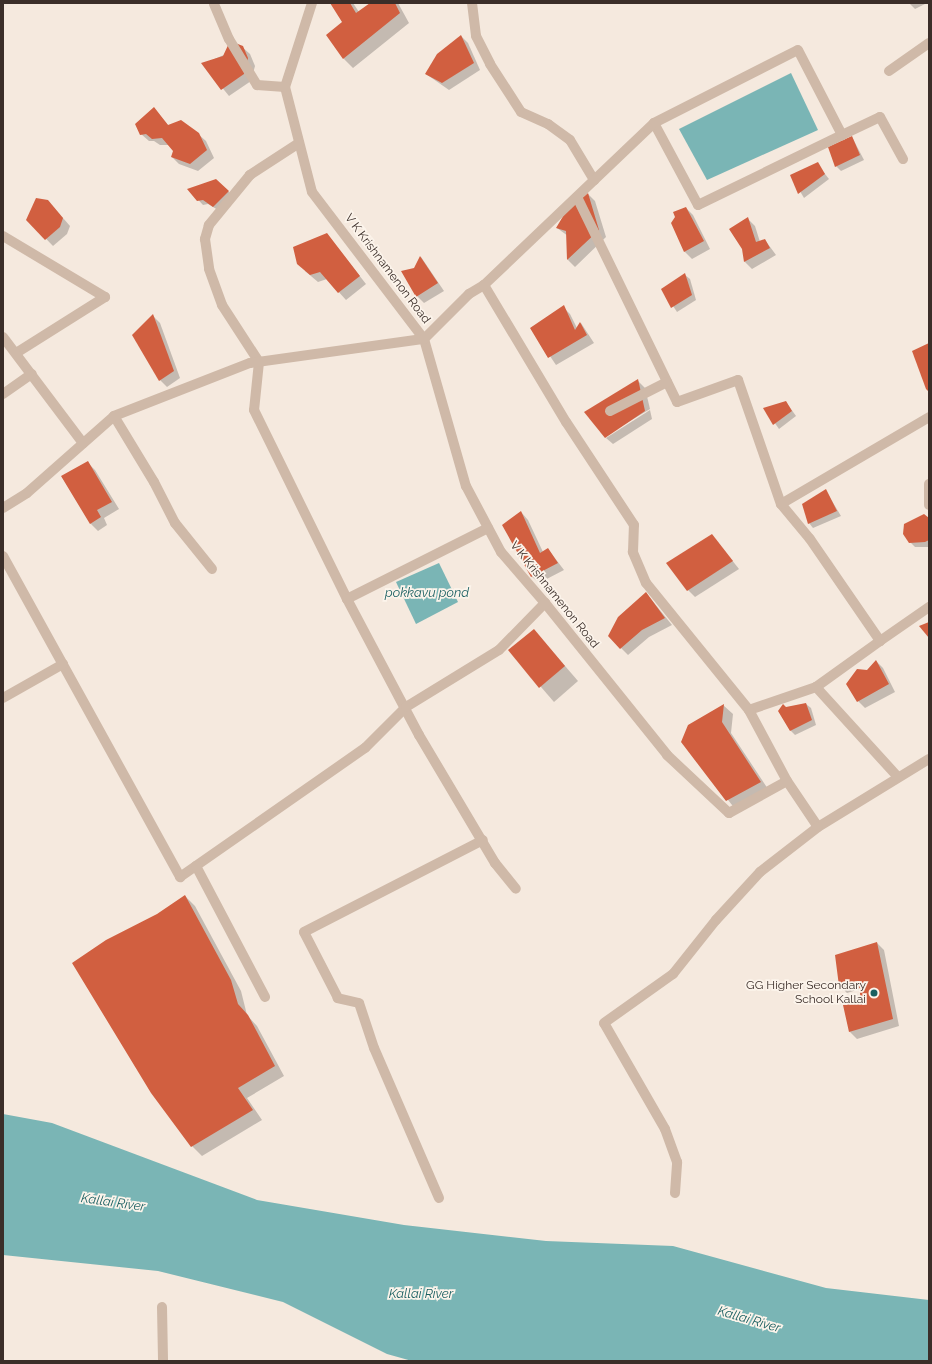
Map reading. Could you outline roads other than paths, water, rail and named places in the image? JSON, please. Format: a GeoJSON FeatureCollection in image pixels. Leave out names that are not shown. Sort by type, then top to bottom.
{"type":"FeatureCollection","features":[{"type":"Feature","properties":{"kind":"street"},"geometry":{"type":"LineString","coordinates":[[214,4],[229,39],[257,85],[285,87],[312,3]]}},
{"type":"Feature","properties":{"kind":"street"},"geometry":{"type":"LineString","coordinates":[[472,3],[476,36],[490,64],[521,112],[548,124],[570,140],[594,180]]}},
{"type":"Feature","properties":{"kind":"street"},"geometry":{"type":"LineString","coordinates":[[889,71],[929,43]]}},
{"type":"Feature","properties":{"kind":"street"},"geometry":{"type":"LineString","coordinates":[[3,508],[27,492],[114,416],[258,362],[424,339],[469,294],[484,285],[654,123],[798,50],[842,135]]}},
{"type":"Feature","properties":{"kind":"street","name":"V K Krishnamenon Road"},"geometry":{"type":"LineString","coordinates":[[285,87],[312,192],[424,339],[466,486],[501,552],[545,603],[667,755],[729,813],[787,781]]}},
{"type":"Feature","properties":{"kind":"street"},"geometry":{"type":"LineString","coordinates":[[654,123],[698,205],[880,117],[903,159]]}},
{"type":"Feature","properties":{"kind":"street"},"geometry":{"type":"LineString","coordinates":[[299,143],[250,175],[209,224],[204,239],[209,269],[222,305],[258,362],[254,410],[347,599],[406,707],[419,735],[483,840],[495,863],[516,889]]}},
{"type":"Feature","properties":{"kind":"street"},"geometry":{"type":"LineString","coordinates":[[577,197],[677,402],[738,380],[781,504],[810,539],[880,641]]}},
{"type":"Feature","properties":{"kind":"street"},"geometry":{"type":"LineString","coordinates":[[3,236],[105,297],[16,353]]}},
{"type":"Feature","properties":{"kind":"street"},"geometry":{"type":"LineString","coordinates":[[484,285],[566,422],[634,525],[633,552],[646,583],[749,710],[787,781],[818,827]]}},
{"type":"Feature","properties":{"kind":"street"},"geometry":{"type":"LineString","coordinates":[[3,338],[16,353],[83,443]]}},
{"type":"Feature","properties":{"kind":"street"},"geometry":{"type":"LineString","coordinates":[[3,394],[32,374]]}},
{"type":"Feature","properties":{"kind":"street"},"geometry":{"type":"LineString","coordinates":[[610,411],[667,382]]}},
{"type":"Feature","properties":{"kind":"street"},"geometry":{"type":"LineString","coordinates":[[114,416],[154,482],[175,523],[212,569]]}},
{"type":"Feature","properties":{"kind":"street"},"geometry":{"type":"LineString","coordinates":[[781,504],[929,417]]}},
{"type":"Feature","properties":{"kind":"street"},"geometry":{"type":"LineString","coordinates":[[929,484],[929,505]]}},
{"type":"Feature","properties":{"kind":"street"},"geometry":{"type":"LineString","coordinates":[[347,599],[488,528]]}},
{"type":"Feature","properties":{"kind":"street"},"geometry":{"type":"LineString","coordinates":[[3,556],[180,877],[365,748],[406,707],[499,650],[545,603]]}},
{"type":"Feature","properties":{"kind":"street"},"geometry":{"type":"LineString","coordinates":[[749,710],[816,687],[929,607]]}},
{"type":"Feature","properties":{"kind":"street"},"geometry":{"type":"LineString","coordinates":[[4,697],[63,664]]}},
{"type":"Feature","properties":{"kind":"street"},"geometry":{"type":"LineString","coordinates":[[816,687],[897,776]]}},
{"type":"Feature","properties":{"kind":"street"},"geometry":{"type":"LineString","coordinates":[[675,1194],[677,1162],[664,1128],[604,1023],[673,974],[716,920],[760,872],[818,827],[897,776],[929,759]]}},
{"type":"Feature","properties":{"kind":"street"},"geometry":{"type":"LineString","coordinates":[[439,1198],[374,1048],[359,1003],[338,998],[304,932],[483,840]]}},
{"type":"Feature","properties":{"kind":"street"},"geometry":{"type":"LineString","coordinates":[[196,866],[264,997]]}},
{"type":"Feature","properties":{"kind":"street"},"geometry":{"type":"LineString","coordinates":[[162,1307],[163,1361]]}},
{"type":"Feature","properties":{"kind":"water"},"geometry":{"type":"Polygon","coordinates":[[[791,73],[818,130],[707,180],[679,129],[791,73]]]}},
{"type":"Feature","properties":{"kind":"water","name":"pokkavu pond"},"geometry":{"type":"Polygon","coordinates":[[[439,563],[458,602],[416,624],[396,582],[439,563]]]}},
{"type":"Feature","properties":{"kind":"water","name":"Kallai River"},"geometry":{"type":"Polygon","coordinates":[[[3,1114],[52,1123],[257,1200],[404,1225],[546,1241],[673,1246],[826,1288],[929,1300],[929,1361],[412,1361],[387,1354],[283,1302],[158,1271],[3,1255],[3,1114]]]}},
{"type":"Feature","properties":{"kind":"place","name":"GG Higher Secondary School Kallai"},"geometry":{"type":"Point","coordinates":[874,993]}}]}
